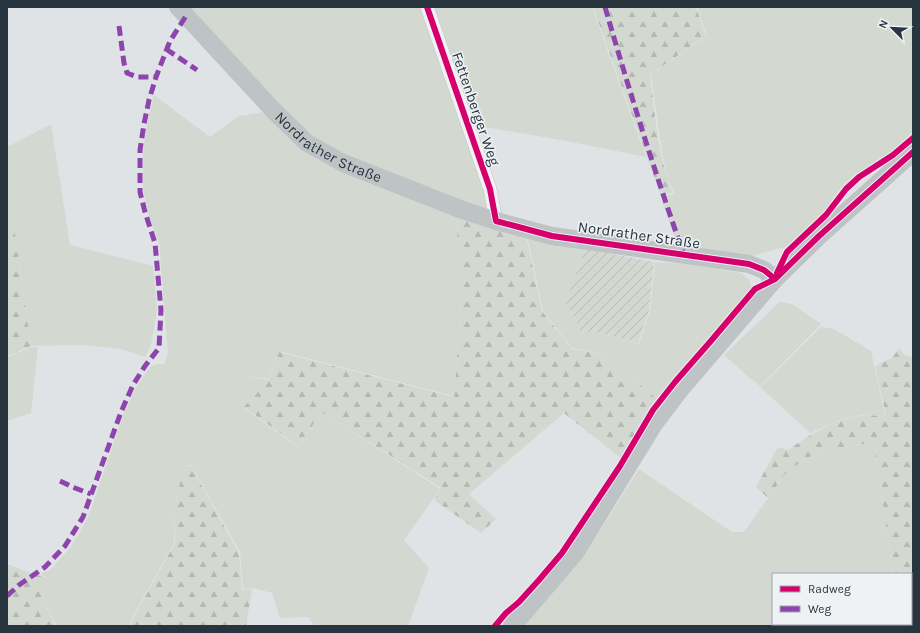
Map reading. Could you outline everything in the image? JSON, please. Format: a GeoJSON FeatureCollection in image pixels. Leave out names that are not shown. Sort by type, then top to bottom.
{"type":"FeatureCollection","features":[{"type":"Feature","properties":{"kind":"main road","name":"Nordrather Straße"},"geometry":{"type":"LineString","coordinates":[[178,7],[274,111],[307,143],[343,163],[453,206],[496,221],[552,236],[749,264],[764,270],[775,279]]}},
{"type":"Feature","properties":{"kind":"main road"},"geometry":{"type":"LineString","coordinates":[[512,626],[575,553],[654,424],[679,391],[775,279],[819,236],[913,152]]}},
{"type":"Feature","properties":{"kind":"street","name":"Fettenberger Weg"},"geometry":{"type":"LineString","coordinates":[[427,7],[490,189],[496,221]]}},
{"type":"Feature","properties":{"kind":"green space"},"geometry":{"type":"Polygon","coordinates":[[[190,7],[592,7],[646,157],[561,140],[473,125],[490,207],[488,210],[467,205],[457,231],[462,289],[454,396],[279,351],[269,379],[241,375],[269,380],[244,408],[298,447],[322,412],[440,489],[404,540],[429,568],[408,626],[314,626],[309,617],[280,618],[272,593],[253,588],[243,589],[240,552],[191,465],[184,466],[174,508],[174,543],[128,626],[57,626],[43,602],[47,578],[41,575],[42,573],[50,570],[69,549],[78,536],[90,512],[124,413],[136,387],[150,367],[156,364],[164,364],[168,353],[159,243],[148,213],[143,189],[143,151],[147,124],[154,95],[210,137],[239,116],[265,112],[244,66],[190,7]]]}},
{"type":"Feature","properties":{"kind":"green space"},"geometry":{"type":"Polygon","coordinates":[[[593,7],[696,7],[706,36],[650,75],[660,150],[673,193],[661,196],[593,7]]]}},
{"type":"Feature","properties":{"kind":"green space"},"geometry":{"type":"Polygon","coordinates":[[[697,7],[913,7],[913,134],[892,152],[851,179],[826,213],[789,246],[752,256],[677,245],[661,197],[675,194],[668,179],[662,153],[651,75],[707,36],[697,7]]]}},
{"type":"Feature","properties":{"kind":"green space"},"geometry":{"type":"Polygon","coordinates":[[[51,124],[70,245],[153,266],[157,310],[151,345],[145,357],[121,349],[81,345],[31,346],[7,176],[7,147],[51,124]]]}},
{"type":"Feature","properties":{"kind":"green space"},"geometry":{"type":"Polygon","coordinates":[[[7,176],[31,346],[7,356],[7,176]]]}},
{"type":"Feature","properties":{"kind":"green space"},"geometry":{"type":"Polygon","coordinates":[[[463,216],[526,236],[542,311],[572,349],[604,355],[658,400],[622,459],[564,413],[469,494],[496,519],[481,533],[434,500],[441,488],[322,412],[298,446],[244,407],[269,380],[279,352],[454,397],[462,289],[457,232],[463,216]]]}},
{"type":"Feature","properties":{"kind":"green space"},"geometry":{"type":"Polygon","coordinates":[[[527,236],[585,249],[565,302],[581,331],[604,334],[639,344],[650,311],[655,262],[685,264],[741,273],[749,280],[752,288],[658,400],[604,355],[572,348],[543,311],[527,236]]]}},
{"type":"Feature","properties":{"kind":"green space"},"geometry":{"type":"Polygon","coordinates":[[[585,249],[654,262],[649,311],[638,343],[604,334],[581,331],[565,302],[585,249]]]}},
{"type":"Feature","properties":{"kind":"green space"},"geometry":{"type":"Polygon","coordinates":[[[781,302],[792,304],[821,324],[760,386],[724,355],[778,303],[781,302]]]}},
{"type":"Feature","properties":{"kind":"green space"},"geometry":{"type":"Polygon","coordinates":[[[821,327],[834,329],[871,351],[885,416],[862,415],[843,419],[810,433],[760,387],[821,327]]]}},
{"type":"Feature","properties":{"kind":"green space"},"geometry":{"type":"Polygon","coordinates":[[[31,347],[38,347],[31,413],[7,421],[7,357],[31,347]]]}},
{"type":"Feature","properties":{"kind":"green space"},"geometry":{"type":"Polygon","coordinates":[[[899,348],[905,355],[913,357],[913,626],[901,626],[912,625],[912,573],[893,573],[874,442],[820,451],[788,470],[768,498],[756,487],[778,447],[788,450],[814,433],[841,420],[861,416],[886,416],[875,366],[893,357],[899,348]]]}},
{"type":"Feature","properties":{"kind":"green space"},"geometry":{"type":"Polygon","coordinates":[[[874,442],[893,573],[772,573],[772,625],[900,626],[521,626],[570,572],[602,527],[639,469],[732,532],[744,532],[788,470],[820,451],[874,442]]]}},
{"type":"Feature","properties":{"kind":"green space"},"geometry":{"type":"Polygon","coordinates":[[[184,466],[191,466],[239,553],[242,590],[252,589],[246,626],[129,626],[175,543],[174,508],[184,466]]]}},
{"type":"Feature","properties":{"kind":"green space"},"geometry":{"type":"Polygon","coordinates":[[[7,564],[47,578],[43,602],[56,626],[7,626],[7,564]]]}},
{"type":"Feature","properties":{"kind":"marked path"},"geometry":{"type":"LineString","coordinates":[[605,7],[623,69],[684,255]]}},
{"type":"Feature","properties":{"kind":"marked path"},"geometry":{"type":"LineString","coordinates":[[7,596],[19,585],[45,567],[65,546],[83,517],[121,412],[133,385],[159,348],[161,310],[155,243],[140,192],[140,150],[149,100],[156,77],[170,41],[186,16]]}},
{"type":"Feature","properties":{"kind":"marked path"},"geometry":{"type":"LineString","coordinates":[[119,26],[124,63],[127,73],[137,77],[156,77]]}},
{"type":"Feature","properties":{"kind":"marked path"},"geometry":{"type":"LineString","coordinates":[[166,49],[197,70]]}},
{"type":"Feature","properties":{"kind":"marked path"},"geometry":{"type":"LineString","coordinates":[[60,481],[91,494]]}},
{"type":"Feature","properties":{"kind":"cycle path"},"geometry":{"type":"LineString","coordinates":[[427,7],[490,189],[496,221],[552,236],[749,264],[764,270],[775,279]]}},
{"type":"Feature","properties":{"kind":"cycle path"},"geometry":{"type":"LineString","coordinates":[[777,273],[787,252],[826,215],[846,189],[859,177],[893,155],[913,138]]}},
{"type":"Feature","properties":{"kind":"cycle path"},"geometry":{"type":"LineString","coordinates":[[495,626],[506,613],[519,602],[562,553],[620,466],[653,410],[675,382],[755,289],[775,279],[819,236],[913,152]]}}]}
